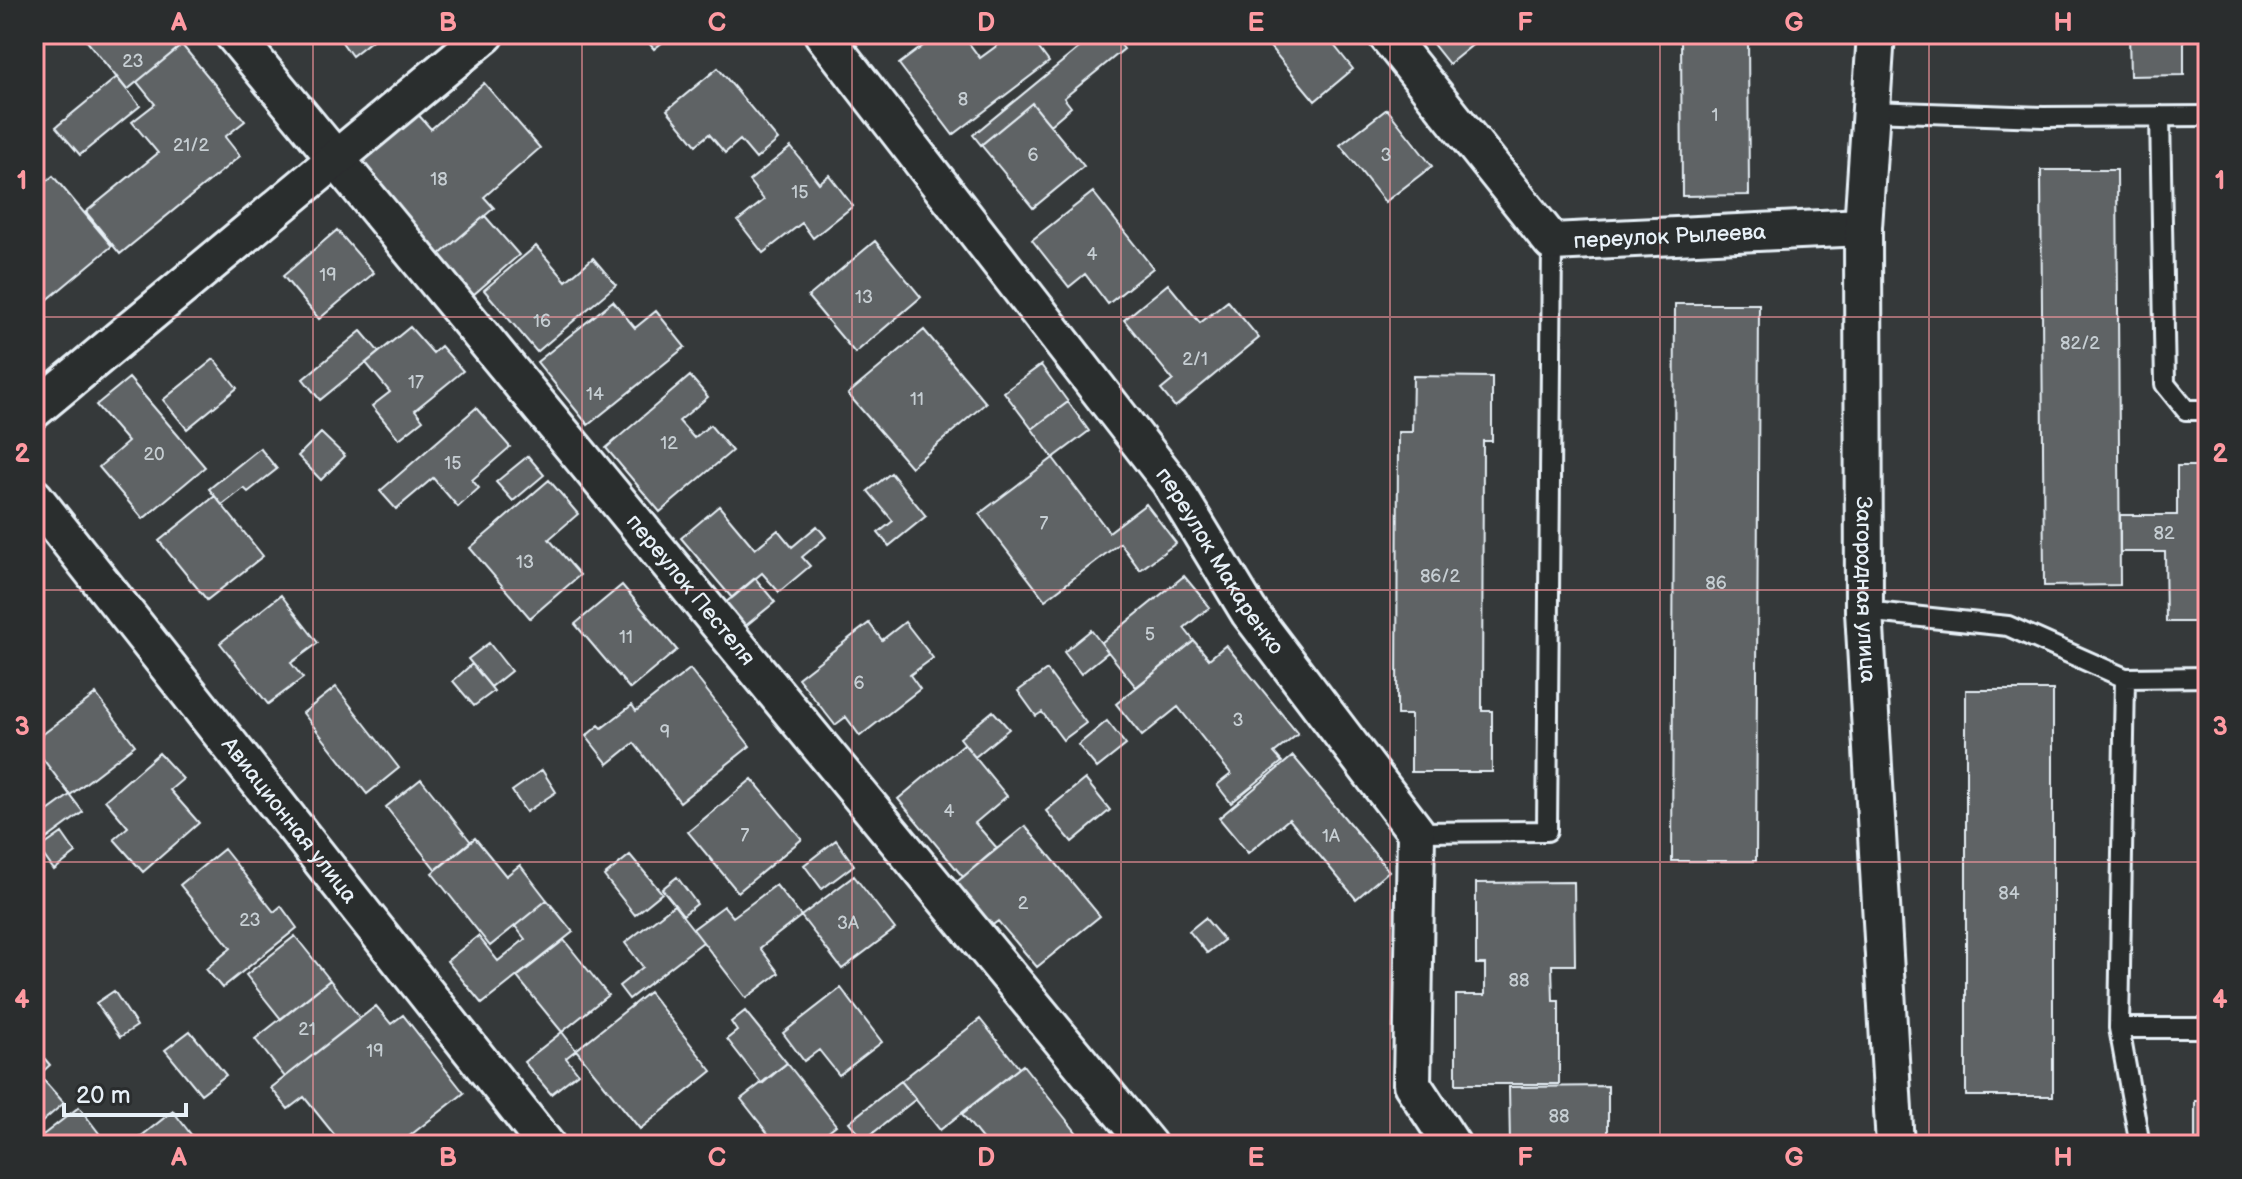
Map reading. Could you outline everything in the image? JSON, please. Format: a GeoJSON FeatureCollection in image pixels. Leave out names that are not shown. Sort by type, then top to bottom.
{"type":"FeatureCollection","features":[{"type":"Feature","properties":{"kind":"street","name":"переулок Пестеля"},"geometry":{"type":"LineString","coordinates":[[233,34],[1148,1145]]}},
{"type":"Feature","properties":{"kind":"street"},"geometry":{"type":"LineString","coordinates":[[34,410],[486,34]]}},
{"type":"Feature","properties":{"kind":"street","name":"переулок Макаренко"},"geometry":{"type":"LineString","coordinates":[[823,34],[1170,482],[1249,612],[1416,832]]}},
{"type":"Feature","properties":{"kind":"street","name":"переулок Рылеева"},"geometry":{"type":"LineString","coordinates":[[1386,34],[1552,242],[1863,227]]}},
{"type":"Feature","properties":{"kind":"street","name":"Загородная улица"},"geometry":{"type":"LineString","coordinates":[[1876,34],[1863,227],[1864,611],[1895,1145]]}},
{"type":"Feature","properties":{"kind":"street","name":"Авиационная улица"},"geometry":{"type":"LineString","coordinates":[[34,497],[546,1145]]}},
{"type":"Feature","properties":{"kind":"street"},"geometry":{"type":"LineString","coordinates":[[1416,832],[1412,1084],[1452,1145]]}},
{"type":"Feature","properties":{"kind":"lane"},"geometry":{"type":"LineString","coordinates":[[1870,111],[2043,117],[2208,116]]}},
{"type":"Feature","properties":{"kind":"lane"},"geometry":{"type":"LineString","coordinates":[[2160,116],[2165,384],[2186,410],[2208,410]]}},
{"type":"Feature","properties":{"kind":"lane"},"geometry":{"type":"LineString","coordinates":[[1416,832],[1547,831],[1552,242]]}},
{"type":"Feature","properties":{"kind":"lane"},"geometry":{"type":"LineString","coordinates":[[1864,611],[2008,626],[2125,678],[2208,677]]}},
{"type":"Feature","properties":{"kind":"lane"},"geometry":{"type":"LineString","coordinates":[[2125,678],[2119,1028],[2140,1145]]}},
{"type":"Feature","properties":{"kind":"lane"},"geometry":{"type":"LineString","coordinates":[[2119,1028],[2208,1028]]}},
{"type":"Feature","properties":{"kind":"building"},"geometry":{"type":"Polygon","coordinates":[[[81,34],[173,34],[182,45],[127,90],[81,34]]]}},
{"type":"Feature","properties":{"kind":"building"},"geometry":{"type":"Polygon","coordinates":[[[336,34],[380,34],[352,56],[336,34]]]}},
{"type":"Feature","properties":{"kind":"building"},"geometry":{"type":"Polygon","coordinates":[[[641,34],[673,34],[654,49],[641,34]]]}},
{"type":"Feature","properties":{"kind":"building"},"geometry":{"type":"Polygon","coordinates":[[[939,34],[962,34],[980,58],[1013,34],[1028,34],[1049,62],[953,135],[899,64],[939,34]]]}},
{"type":"Feature","properties":{"kind":"building"},"geometry":{"type":"Polygon","coordinates":[[[1096,34],[1112,34],[1124,49],[1064,98],[1071,107],[1050,125],[1032,103],[981,145],[973,135],[1096,34]]]}},
{"type":"Feature","properties":{"kind":"building"},"geometry":{"type":"Polygon","coordinates":[[[1286,34],[1325,34],[1353,69],[1315,101],[1270,47],[1286,34]]]}},
{"type":"Feature","properties":{"kind":"building"},"geometry":{"type":"Polygon","coordinates":[[[1425,34],[1486,34],[1449,64],[1425,34]]]}},
{"type":"Feature","properties":{"kind":"building"},"geometry":{"type":"Polygon","coordinates":[[[1681,34],[1748,34],[1749,195],[1682,196],[1681,34]]]}},
{"type":"Feature","properties":{"kind":"building"},"geometry":{"type":"Polygon","coordinates":[[[2129,34],[2184,34],[2184,75],[2130,76],[2129,34]]]}},
{"type":"Feature","properties":{"kind":"building"},"geometry":{"type":"Polygon","coordinates":[[[182,45],[245,121],[225,137],[240,156],[120,254],[86,212],[158,153],[132,122],[155,104],[137,82],[182,45]]]}},
{"type":"Feature","properties":{"kind":"building"},"geometry":{"type":"Polygon","coordinates":[[[718,68],[778,140],[756,159],[740,140],[725,153],[709,134],[696,145],[667,110],[718,68]]]}},
{"type":"Feature","properties":{"kind":"building"},"geometry":{"type":"Polygon","coordinates":[[[117,77],[140,106],[80,155],[56,127],[117,77]]]}},
{"type":"Feature","properties":{"kind":"building"},"geometry":{"type":"Polygon","coordinates":[[[484,83],[540,148],[484,197],[494,208],[439,255],[357,161],[415,111],[431,129],[484,83]]]}},
{"type":"Feature","properties":{"kind":"building"},"geometry":{"type":"Polygon","coordinates":[[[1032,103],[1084,166],[1033,208],[981,145],[1032,103]]]}},
{"type":"Feature","properties":{"kind":"building"},"geometry":{"type":"Polygon","coordinates":[[[1387,109],[1432,166],[1385,202],[1340,145],[1387,109]]]}},
{"type":"Feature","properties":{"kind":"building"},"geometry":{"type":"Polygon","coordinates":[[[791,147],[819,183],[829,175],[853,206],[813,238],[802,223],[763,253],[738,221],[764,200],[749,181],[791,147]]]}},
{"type":"Feature","properties":{"kind":"building"},"geometry":{"type":"Polygon","coordinates":[[[2041,170],[2117,170],[2120,585],[2044,586],[2041,170]]]}},
{"type":"Feature","properties":{"kind":"building"},"geometry":{"type":"Polygon","coordinates":[[[53,176],[112,246],[34,311],[34,192],[53,176]]]}},
{"type":"Feature","properties":{"kind":"building"},"geometry":{"type":"Polygon","coordinates":[[[1093,192],[1153,268],[1108,304],[1085,274],[1069,287],[1032,240],[1093,192]]]}},
{"type":"Feature","properties":{"kind":"building"},"geometry":{"type":"Polygon","coordinates":[[[485,216],[519,255],[473,295],[439,255],[485,216]]]}},
{"type":"Feature","properties":{"kind":"building"},"geometry":{"type":"Polygon","coordinates":[[[337,230],[374,273],[319,319],[283,276],[337,230]]]}},
{"type":"Feature","properties":{"kind":"building"},"geometry":{"type":"Polygon","coordinates":[[[875,241],[921,297],[855,353],[808,297],[875,241]]]}},
{"type":"Feature","properties":{"kind":"building"},"geometry":{"type":"Polygon","coordinates":[[[536,246],[566,281],[593,258],[616,285],[537,352],[484,290],[536,246]]]}},
{"type":"Feature","properties":{"kind":"building"},"geometry":{"type":"Polygon","coordinates":[[[1168,284],[1200,323],[1228,301],[1259,338],[1175,407],[1161,390],[1173,380],[1124,320],[1168,284]]]}},
{"type":"Feature","properties":{"kind":"building"},"geometry":{"type":"Polygon","coordinates":[[[613,301],[635,328],[656,311],[685,347],[588,425],[537,362],[613,301]]]}},
{"type":"Feature","properties":{"kind":"building"},"geometry":{"type":"Polygon","coordinates":[[[1675,304],[1759,304],[1756,861],[1672,861],[1675,304]]]}},
{"type":"Feature","properties":{"kind":"building"},"geometry":{"type":"Polygon","coordinates":[[[410,327],[433,353],[441,346],[463,371],[415,410],[423,420],[399,439],[372,406],[390,392],[366,363],[410,327]]]}},
{"type":"Feature","properties":{"kind":"building"},"geometry":{"type":"Polygon","coordinates":[[[924,330],[986,403],[911,467],[848,394],[924,330]]]}},
{"type":"Feature","properties":{"kind":"building"},"geometry":{"type":"Polygon","coordinates":[[[361,331],[379,352],[320,400],[303,379],[361,331]]]}},
{"type":"Feature","properties":{"kind":"building"},"geometry":{"type":"Polygon","coordinates":[[[214,359],[237,388],[187,429],[163,400],[214,359]]]}},
{"type":"Feature","properties":{"kind":"building"},"geometry":{"type":"Polygon","coordinates":[[[1041,365],[1068,402],[1032,429],[1004,392],[1041,365]]]}},
{"type":"Feature","properties":{"kind":"building"},"geometry":{"type":"Polygon","coordinates":[[[690,376],[708,397],[679,421],[694,438],[710,425],[732,451],[660,512],[606,448],[690,376]]]}},
{"type":"Feature","properties":{"kind":"building"},"geometry":{"type":"Polygon","coordinates":[[[1413,376],[1492,377],[1492,441],[1483,441],[1482,711],[1492,711],[1492,772],[1411,772],[1411,715],[1397,715],[1398,432],[1412,432],[1413,376]]]}},
{"type":"Feature","properties":{"kind":"building"},"geometry":{"type":"Polygon","coordinates":[[[129,378],[205,467],[143,519],[99,467],[128,442],[96,405],[129,378]]]}},
{"type":"Feature","properties":{"kind":"building"},"geometry":{"type":"Polygon","coordinates":[[[1068,402],[1089,431],[1053,458],[1032,429],[1068,402]]]}},
{"type":"Feature","properties":{"kind":"building"},"geometry":{"type":"Polygon","coordinates":[[[476,408],[510,447],[472,480],[479,488],[458,507],[433,478],[396,509],[380,491],[476,408]]]}},
{"type":"Feature","properties":{"kind":"building"},"geometry":{"type":"Polygon","coordinates":[[[321,433],[345,456],[321,480],[298,456],[321,433]]]}},
{"type":"Feature","properties":{"kind":"building"},"geometry":{"type":"Polygon","coordinates":[[[260,448],[277,469],[248,492],[244,488],[222,505],[209,489],[260,448]]]}},
{"type":"Feature","properties":{"kind":"building"},"geometry":{"type":"Polygon","coordinates":[[[528,456],[544,475],[513,501],[496,482],[528,456]]]}},
{"type":"Feature","properties":{"kind":"building"},"geometry":{"type":"Polygon","coordinates":[[[1053,458],[1109,532],[1146,504],[1176,543],[1140,570],[1120,543],[1045,600],[979,514],[1053,458]]]}},
{"type":"Feature","properties":{"kind":"building"},"geometry":{"type":"Polygon","coordinates":[[[2177,466],[2208,466],[2208,622],[2166,622],[2165,552],[2120,552],[2120,515],[2177,515],[2177,466]]]}},
{"type":"Feature","properties":{"kind":"building"},"geometry":{"type":"Polygon","coordinates":[[[891,473],[926,516],[889,546],[878,533],[893,521],[868,491],[891,473]]]}},
{"type":"Feature","properties":{"kind":"building"},"geometry":{"type":"Polygon","coordinates":[[[549,480],[578,514],[549,539],[580,575],[530,618],[470,548],[549,480]]]}},
{"type":"Feature","properties":{"kind":"building"},"geometry":{"type":"Polygon","coordinates":[[[215,496],[263,556],[207,600],[159,541],[215,496]]]}},
{"type":"Feature","properties":{"kind":"building"},"geometry":{"type":"Polygon","coordinates":[[[719,506],[755,549],[778,530],[792,547],[817,526],[826,537],[802,557],[810,566],[779,592],[762,573],[732,598],[681,538],[719,506]]]}},
{"type":"Feature","properties":{"kind":"building"},"geometry":{"type":"Polygon","coordinates":[[[1184,576],[1210,607],[1184,628],[1194,641],[1136,687],[1101,643],[1184,576]]]}},
{"type":"Feature","properties":{"kind":"building"},"geometry":{"type":"Polygon","coordinates":[[[755,578],[775,602],[738,632],[718,609],[755,578]]]}},
{"type":"Feature","properties":{"kind":"building"},"geometry":{"type":"Polygon","coordinates":[[[622,585],[677,650],[630,689],[575,624],[622,585]]]}},
{"type":"Feature","properties":{"kind":"building"},"geometry":{"type":"Polygon","coordinates":[[[281,595],[318,643],[291,663],[303,678],[268,704],[220,643],[281,595]]]}},
{"type":"Feature","properties":{"kind":"building"},"geometry":{"type":"Polygon","coordinates":[[[905,622],[933,658],[910,675],[920,689],[860,736],[846,717],[835,725],[798,678],[869,623],[882,640],[905,622]]]}},
{"type":"Feature","properties":{"kind":"building"},"geometry":{"type":"Polygon","coordinates":[[[1091,630],[1108,652],[1081,674],[1064,652],[1091,630]]]}},
{"type":"Feature","properties":{"kind":"building"},"geometry":{"type":"Polygon","coordinates":[[[1194,641],[1209,659],[1226,645],[1298,734],[1274,753],[1282,762],[1231,803],[1217,785],[1231,774],[1178,707],[1142,736],[1116,704],[1194,641]]]}},
{"type":"Feature","properties":{"kind":"building"},"geometry":{"type":"Polygon","coordinates":[[[489,643],[511,671],[491,687],[468,659],[489,643]]]}},
{"type":"Feature","properties":{"kind":"building"},"geometry":{"type":"Polygon","coordinates":[[[472,664],[494,691],[474,706],[453,681],[472,664]]]}},
{"type":"Feature","properties":{"kind":"building"},"geometry":{"type":"Polygon","coordinates":[[[690,669],[750,746],[680,802],[634,743],[608,764],[586,736],[632,705],[636,711],[690,669]]]}},
{"type":"Feature","properties":{"kind":"building"},"geometry":{"type":"Polygon","coordinates":[[[1047,670],[1086,723],[1063,740],[1042,712],[1036,716],[1018,691],[1047,670]]]}},
{"type":"Feature","properties":{"kind":"building"},"geometry":{"type":"Polygon","coordinates":[[[336,687],[399,768],[367,794],[303,713],[336,687]]]}},
{"type":"Feature","properties":{"kind":"building"},"geometry":{"type":"Polygon","coordinates":[[[1966,690],[2053,690],[2053,1096],[1966,1096],[1966,690]]]}},
{"type":"Feature","properties":{"kind":"building"},"geometry":{"type":"Polygon","coordinates":[[[96,694],[135,745],[70,795],[34,747],[34,741],[96,694]]]}},
{"type":"Feature","properties":{"kind":"building"},"geometry":{"type":"Polygon","coordinates":[[[993,711],[1009,729],[975,757],[960,738],[993,711]]]}},
{"type":"Feature","properties":{"kind":"building"},"geometry":{"type":"Polygon","coordinates":[[[1107,721],[1126,745],[1097,768],[1078,745],[1107,721]]]}},
{"type":"Feature","properties":{"kind":"building"},"geometry":{"type":"Polygon","coordinates":[[[964,744],[1007,796],[975,823],[997,848],[963,877],[898,799],[964,744]]]}},
{"type":"Feature","properties":{"kind":"building"},"geometry":{"type":"Polygon","coordinates":[[[159,753],[183,779],[170,790],[199,823],[143,872],[114,839],[128,827],[105,800],[159,753]]]}},
{"type":"Feature","properties":{"kind":"building"},"geometry":{"type":"Polygon","coordinates":[[[1293,756],[1389,871],[1356,899],[1289,819],[1248,853],[1219,818],[1293,756]]]}},
{"type":"Feature","properties":{"kind":"building"},"geometry":{"type":"Polygon","coordinates":[[[542,770],[556,792],[526,812],[512,791],[542,770]]]}},
{"type":"Feature","properties":{"kind":"building"},"geometry":{"type":"Polygon","coordinates":[[[421,779],[471,842],[436,870],[386,807],[421,779]]]}},
{"type":"Feature","properties":{"kind":"building"},"geometry":{"type":"Polygon","coordinates":[[[752,779],[802,839],[738,892],[688,832],[752,779]]]}},
{"type":"Feature","properties":{"kind":"building"},"geometry":{"type":"Polygon","coordinates":[[[1085,779],[1110,810],[1072,842],[1046,811],[1085,779]]]}},
{"type":"Feature","properties":{"kind":"building"},"geometry":{"type":"Polygon","coordinates":[[[70,795],[83,812],[37,846],[34,842],[34,821],[70,795]]]}},
{"type":"Feature","properties":{"kind":"building"},"geometry":{"type":"Polygon","coordinates":[[[1025,826],[1100,916],[1037,967],[998,921],[982,933],[947,890],[1025,826]]]}},
{"type":"Feature","properties":{"kind":"building"},"geometry":{"type":"Polygon","coordinates":[[[62,833],[76,853],[54,870],[39,849],[62,833]]]}},
{"type":"Feature","properties":{"kind":"building"},"geometry":{"type":"Polygon","coordinates":[[[475,838],[506,876],[520,865],[547,900],[490,946],[432,873],[475,838]]]}},
{"type":"Feature","properties":{"kind":"building"},"geometry":{"type":"Polygon","coordinates":[[[836,840],[854,865],[822,889],[804,865],[836,840]]]}},
{"type":"Feature","properties":{"kind":"building"},"geometry":{"type":"Polygon","coordinates":[[[224,849],[274,912],[281,906],[297,928],[222,988],[206,969],[231,948],[180,885],[224,849]]]}},
{"type":"Feature","properties":{"kind":"building"},"geometry":{"type":"Polygon","coordinates":[[[630,855],[662,893],[635,915],[604,876],[630,855]]]}},
{"type":"Feature","properties":{"kind":"building"},"geometry":{"type":"Polygon","coordinates":[[[854,876],[895,929],[842,969],[801,916],[854,876]]]}},
{"type":"Feature","properties":{"kind":"building"},"geometry":{"type":"Polygon","coordinates":[[[677,877],[697,904],[683,915],[662,889],[677,877]]]}},
{"type":"Feature","properties":{"kind":"building"},"geometry":{"type":"Polygon","coordinates":[[[1574,882],[1575,965],[1552,965],[1553,1001],[1559,1001],[1559,1084],[1456,1084],[1456,995],[1485,995],[1485,964],[1476,964],[1476,883],[1574,882]]]}},
{"type":"Feature","properties":{"kind":"building"},"geometry":{"type":"Polygon","coordinates":[[[776,885],[801,916],[760,948],[779,973],[746,998],[693,929],[724,906],[733,917],[776,885]]]}},
{"type":"Feature","properties":{"kind":"building"},"geometry":{"type":"Polygon","coordinates":[[[547,900],[573,932],[482,1004],[447,961],[478,936],[498,961],[525,939],[515,926],[547,900]]]}},
{"type":"Feature","properties":{"kind":"building"},"geometry":{"type":"Polygon","coordinates":[[[674,905],[703,942],[629,999],[619,986],[643,967],[625,943],[674,905]]]}},
{"type":"Feature","properties":{"kind":"building"},"geometry":{"type":"Polygon","coordinates":[[[1205,918],[1224,940],[1207,953],[1189,931],[1205,918]]]}},
{"type":"Feature","properties":{"kind":"building"},"geometry":{"type":"Polygon","coordinates":[[[295,936],[330,980],[281,1019],[246,975],[295,936]]]}},
{"type":"Feature","properties":{"kind":"building"},"geometry":{"type":"Polygon","coordinates":[[[564,940],[608,995],[562,1032],[517,977],[564,940]]]}},
{"type":"Feature","properties":{"kind":"building"},"geometry":{"type":"Polygon","coordinates":[[[330,980],[360,1018],[285,1077],[255,1039],[330,980]]]}},
{"type":"Feature","properties":{"kind":"building"},"geometry":{"type":"Polygon","coordinates":[[[841,988],[882,1042],[839,1075],[819,1050],[804,1061],[783,1033],[841,988]]]}},
{"type":"Feature","properties":{"kind":"building"},"geometry":{"type":"Polygon","coordinates":[[[114,991],[137,1026],[120,1037],[96,1003],[114,991]]]}},
{"type":"Feature","properties":{"kind":"building"},"geometry":{"type":"Polygon","coordinates":[[[649,992],[712,1071],[640,1129],[576,1050],[649,992]]]}},
{"type":"Feature","properties":{"kind":"building"},"geometry":{"type":"Polygon","coordinates":[[[376,1006],[391,1024],[403,1015],[464,1093],[398,1145],[338,1145],[341,1143],[304,1097],[288,1109],[271,1088],[376,1006]]]}},
{"type":"Feature","properties":{"kind":"building"},"geometry":{"type":"Polygon","coordinates":[[[745,1011],[787,1063],[762,1084],[727,1039],[737,1031],[731,1022],[745,1011]]]}},
{"type":"Feature","properties":{"kind":"building"},"geometry":{"type":"Polygon","coordinates":[[[980,1019],[1019,1068],[940,1130],[901,1081],[980,1019]]]}},
{"type":"Feature","properties":{"kind":"building"},"geometry":{"type":"Polygon","coordinates":[[[190,1031],[226,1075],[201,1094],[165,1050],[190,1031]]]}},
{"type":"Feature","properties":{"kind":"building"},"geometry":{"type":"Polygon","coordinates":[[[562,1032],[576,1050],[566,1058],[578,1073],[551,1094],[524,1062],[562,1032]]]}},
{"type":"Feature","properties":{"kind":"building"},"geometry":{"type":"Polygon","coordinates":[[[34,1046],[50,1065],[39,1075],[64,1103],[34,1129],[34,1046]]]}},
{"type":"Feature","properties":{"kind":"building"},"geometry":{"type":"Polygon","coordinates":[[[787,1063],[836,1125],[811,1145],[777,1145],[741,1099],[787,1063]]]}},
{"type":"Feature","properties":{"kind":"building"},"geometry":{"type":"Polygon","coordinates":[[[1023,1065],[1080,1137],[1069,1145],[987,1145],[962,1114],[1023,1065]]]}},
{"type":"Feature","properties":{"kind":"building"},"geometry":{"type":"Polygon","coordinates":[[[901,1081],[916,1099],[864,1140],[849,1122],[901,1081]]]}},
{"type":"Feature","properties":{"kind":"building"},"geometry":{"type":"Polygon","coordinates":[[[1608,1086],[1608,1145],[1510,1145],[1509,1087],[1608,1086]]]}},
{"type":"Feature","properties":{"kind":"building"},"geometry":{"type":"Polygon","coordinates":[[[2195,1101],[2208,1101],[2208,1145],[2195,1145],[2195,1101]]]}},
{"type":"Feature","properties":{"kind":"building"},"geometry":{"type":"Polygon","coordinates":[[[79,1107],[108,1145],[34,1145],[34,1142],[79,1107]]]}},
{"type":"Feature","properties":{"kind":"building"},"geometry":{"type":"Polygon","coordinates":[[[173,1111],[196,1141],[191,1145],[130,1145],[173,1111]]]}}]}
